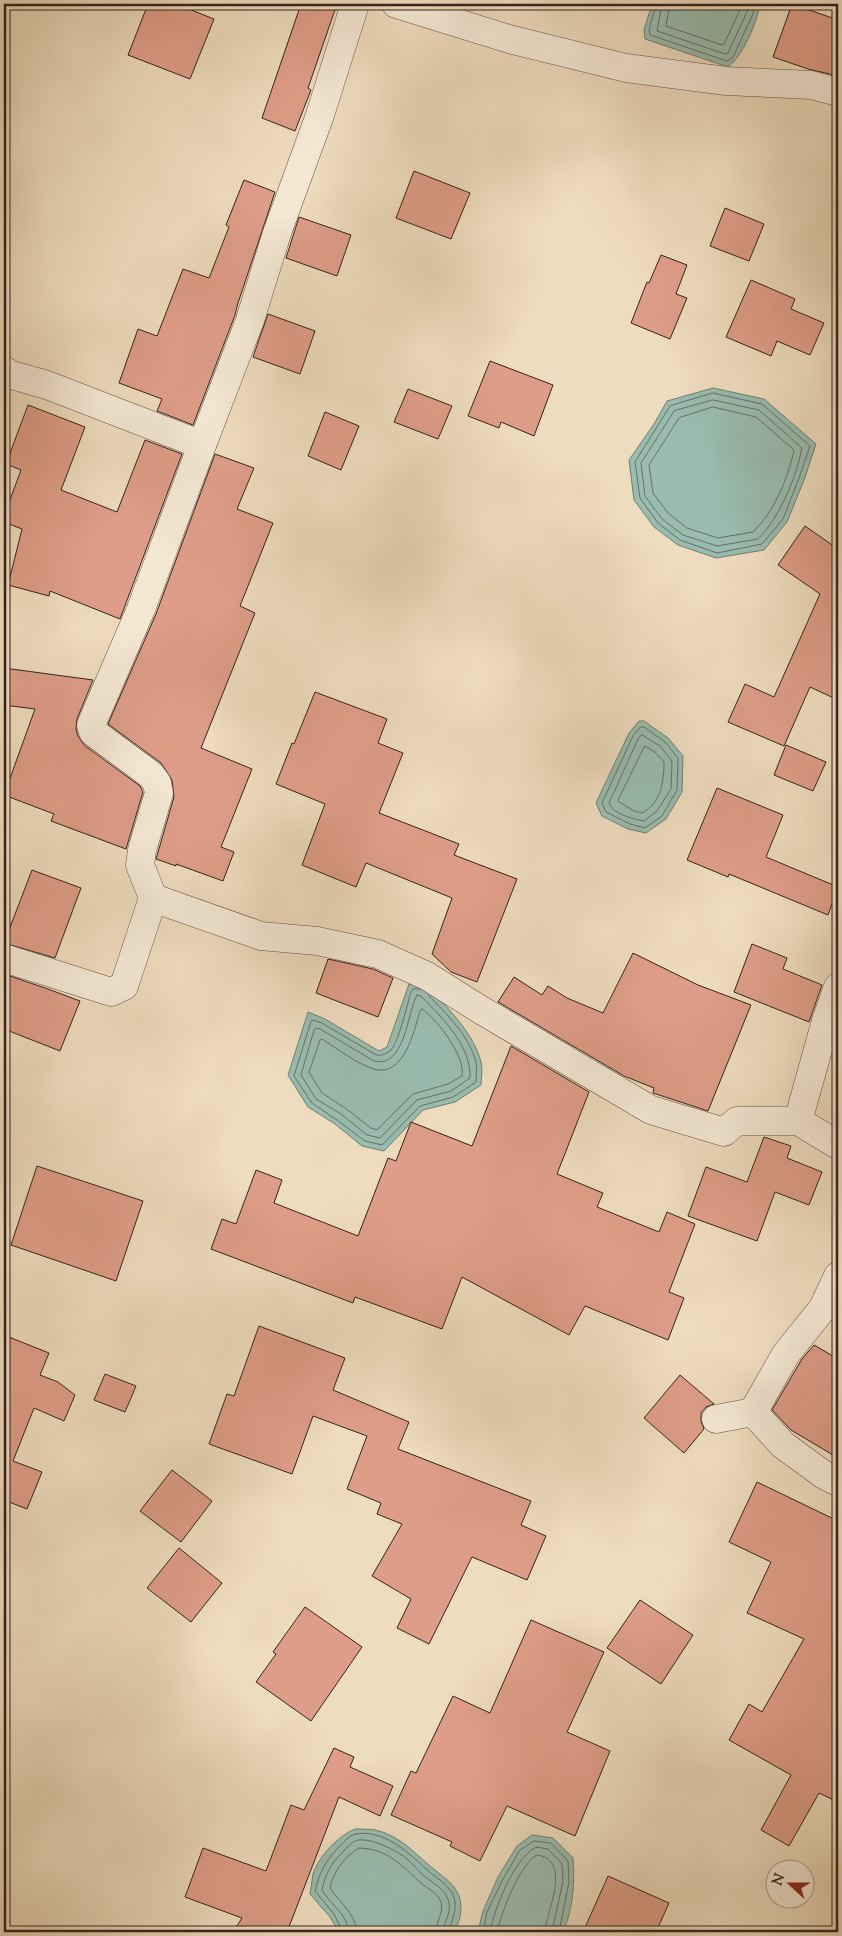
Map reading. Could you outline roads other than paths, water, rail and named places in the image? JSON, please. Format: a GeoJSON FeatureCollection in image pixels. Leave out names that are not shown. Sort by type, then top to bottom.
{"type":"FeatureCollection","features":[{"type":"Feature","properties":{"kind":"street"},"geometry":{"type":"LineString","coordinates":[[4,958],[111,992],[124,986],[153,898],[140,865],[142,850],[159,793],[157,783],[151,775],[129,761],[92,732],[91,725],[141,609],[250,320],[277,233],[320,115],[355,4]]}},
{"type":"Feature","properties":{"kind":"street"},"geometry":{"type":"LineString","coordinates":[[396,4],[509,40],[626,68],[726,81],[811,85],[838,92]]}},
{"type":"Feature","properties":{"kind":"street"},"geometry":{"type":"LineString","coordinates":[[4,370],[5,373],[47,386],[202,445]]}},
{"type":"Feature","properties":{"kind":"street"},"geometry":{"type":"LineString","coordinates":[[153,898],[261,936],[317,940],[378,954],[428,976],[481,1010],[651,1110],[724,1132],[737,1121],[798,1121],[838,1145]]}},
{"type":"Feature","properties":{"kind":"street"},"geometry":{"type":"LineString","coordinates":[[798,1121],[826,1021],[838,987]]}},
{"type":"Feature","properties":{"kind":"street"},"geometry":{"type":"LineString","coordinates":[[716,1419],[753,1412],[786,1354],[824,1308],[838,1276]]}},
{"type":"Feature","properties":{"kind":"street"},"geometry":{"type":"LineString","coordinates":[[753,1412],[783,1445],[824,1475],[838,1482]]}},
{"type":"Feature","properties":{"kind":"water"},"geometry":{"type":"Polygon","coordinates":[[[652,4],[760,4],[756,20],[744,47],[734,62],[728,67],[645,39],[644,30],[652,4]]]}},
{"type":"Feature","properties":{"kind":"water"},"geometry":{"type":"Polygon","coordinates":[[[713,388],[764,399],[816,444],[787,522],[764,550],[716,558],[678,545],[654,527],[634,500],[629,460],[654,424],[667,401],[713,388]]]}},
{"type":"Feature","properties":{"kind":"water"},"geometry":{"type":"Polygon","coordinates":[[[639,721],[644,721],[668,738],[683,756],[682,792],[666,819],[646,833],[628,829],[602,816],[596,803],[629,733],[639,721]]]}},
{"type":"Feature","properties":{"kind":"water"},"geometry":{"type":"Polygon","coordinates":[[[409,984],[425,984],[450,1010],[465,1030],[481,1062],[481,1085],[455,1102],[423,1110],[384,1151],[362,1146],[335,1124],[308,1107],[288,1075],[308,1012],[325,1019],[379,1051],[387,1047],[409,984]]]}},
{"type":"Feature","properties":{"kind":"water"},"geometry":{"type":"Polygon","coordinates":[[[355,1829],[375,1830],[392,1836],[450,1882],[459,1897],[461,1907],[458,1924],[453,1932],[339,1932],[330,1917],[310,1894],[313,1874],[320,1860],[330,1847],[342,1836],[355,1829]]]}},
{"type":"Feature","properties":{"kind":"water"},"geometry":{"type":"Polygon","coordinates":[[[532,1835],[553,1838],[573,1858],[572,1896],[569,1915],[563,1932],[478,1932],[483,1911],[498,1877],[517,1846],[532,1835]]]}}]}
